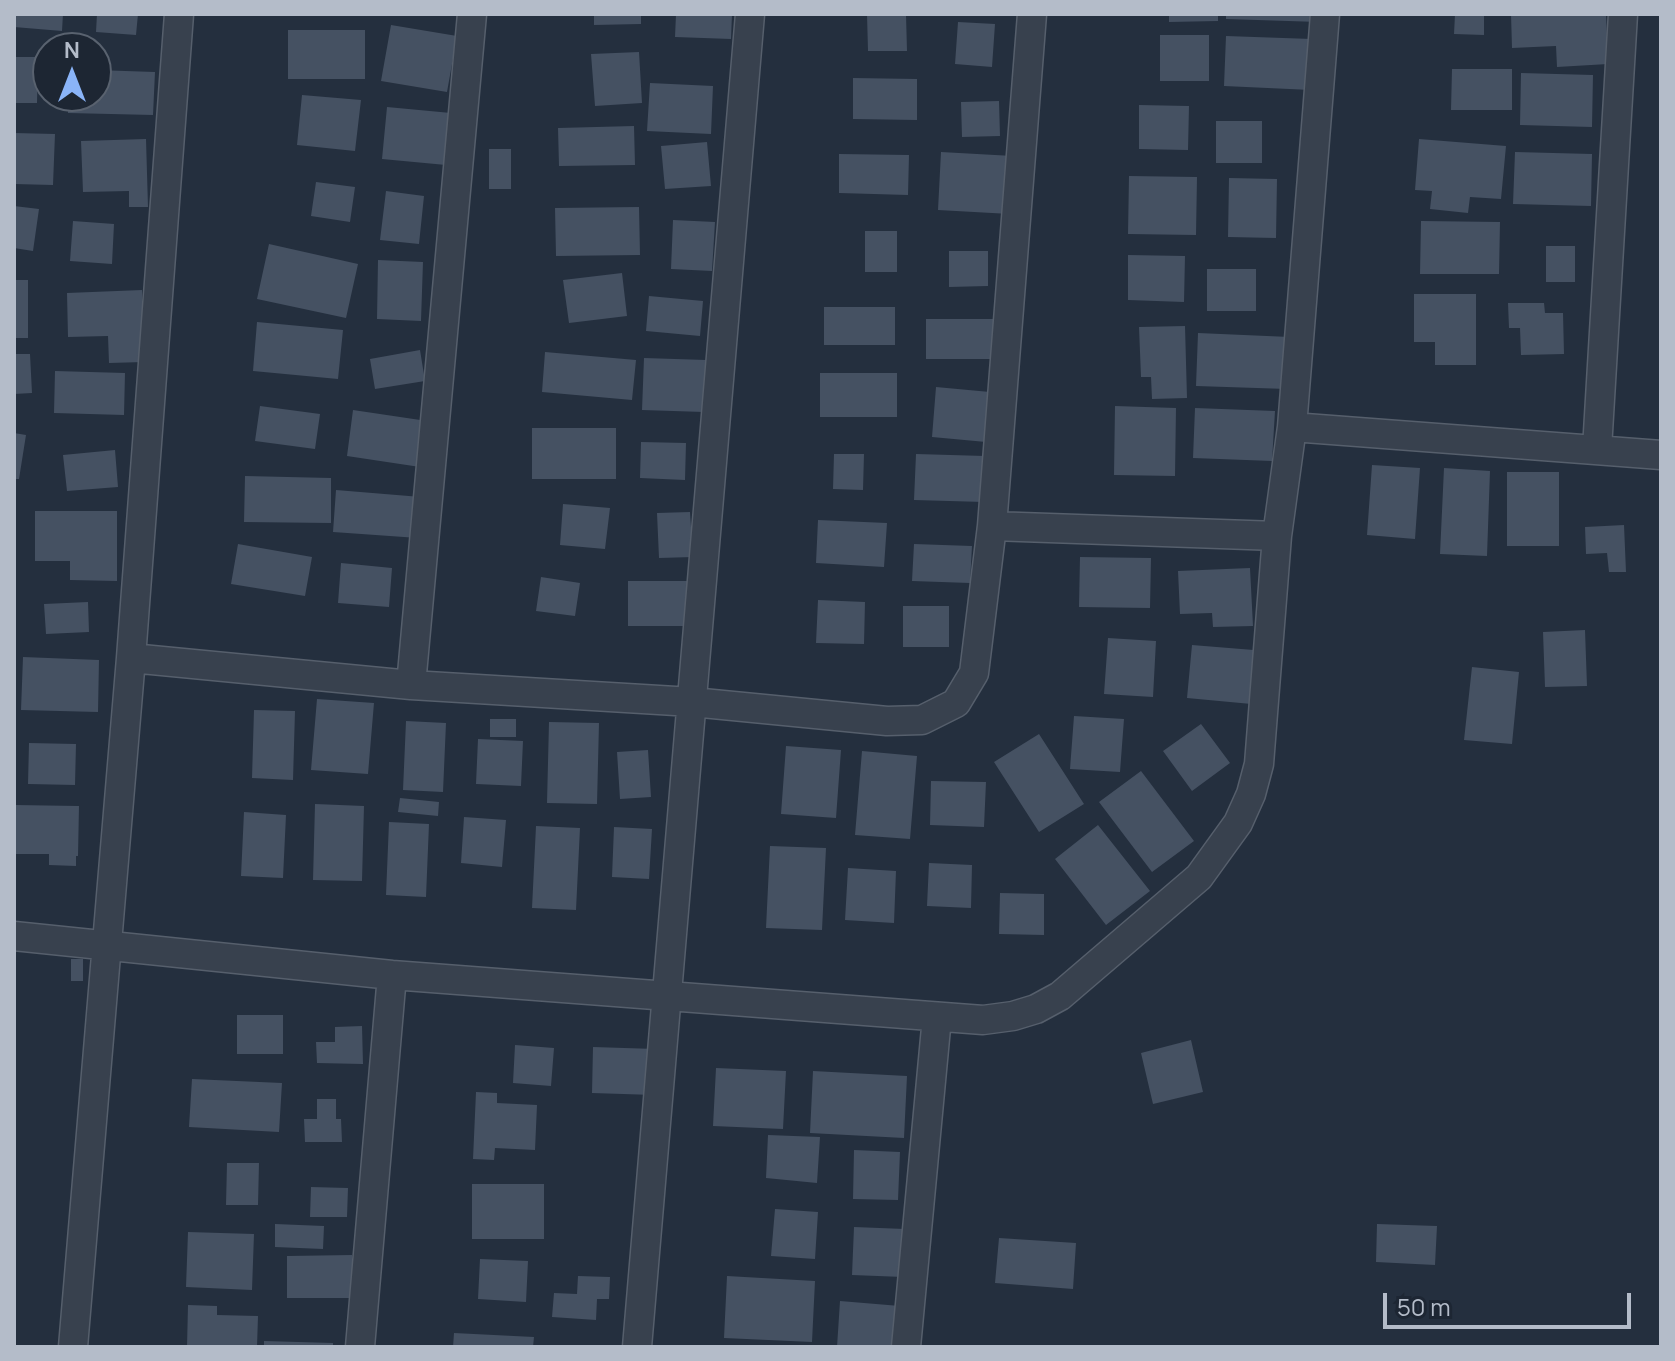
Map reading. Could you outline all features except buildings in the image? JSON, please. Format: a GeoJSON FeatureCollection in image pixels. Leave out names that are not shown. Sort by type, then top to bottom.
{"type":"FeatureCollection","features":[{"type":"Feature","properties":{"kind":"street"},"geometry":{"type":"LineString","coordinates":[[73,1347],[131,658],[179,14]]}},
{"type":"Feature","properties":{"kind":"street"},"geometry":{"type":"LineString","coordinates":[[411,685],[472,14]]}},
{"type":"Feature","properties":{"kind":"street"},"geometry":{"type":"LineString","coordinates":[[637,1347],[750,14]]}},
{"type":"Feature","properties":{"kind":"street"},"geometry":{"type":"LineString","coordinates":[[131,658],[411,685],[692,702],[887,721],[922,720],[956,703],[974,673],[992,526],[1032,14]]}},
{"type":"Feature","properties":{"kind":"street"},"geometry":{"type":"LineString","coordinates":[[14,936],[392,975],[983,1020],[1036,1009],[1060,996],[1199,877],[1238,823],[1251,794],[1259,764],[1277,536],[1292,427],[1325,14]]}},
{"type":"Feature","properties":{"kind":"street"},"geometry":{"type":"LineString","coordinates":[[1597,449],[1623,14]]}},
{"type":"Feature","properties":{"kind":"street"},"geometry":{"type":"LineString","coordinates":[[1292,427],[1661,455]]}},
{"type":"Feature","properties":{"kind":"street"},"geometry":{"type":"LineString","coordinates":[[992,526],[1277,536]]}},
{"type":"Feature","properties":{"kind":"street"},"geometry":{"type":"LineString","coordinates":[[360,1347],[392,975]]}},
{"type":"Feature","properties":{"kind":"street"},"geometry":{"type":"LineString","coordinates":[[906,1347],[937,1017]]}}]}
